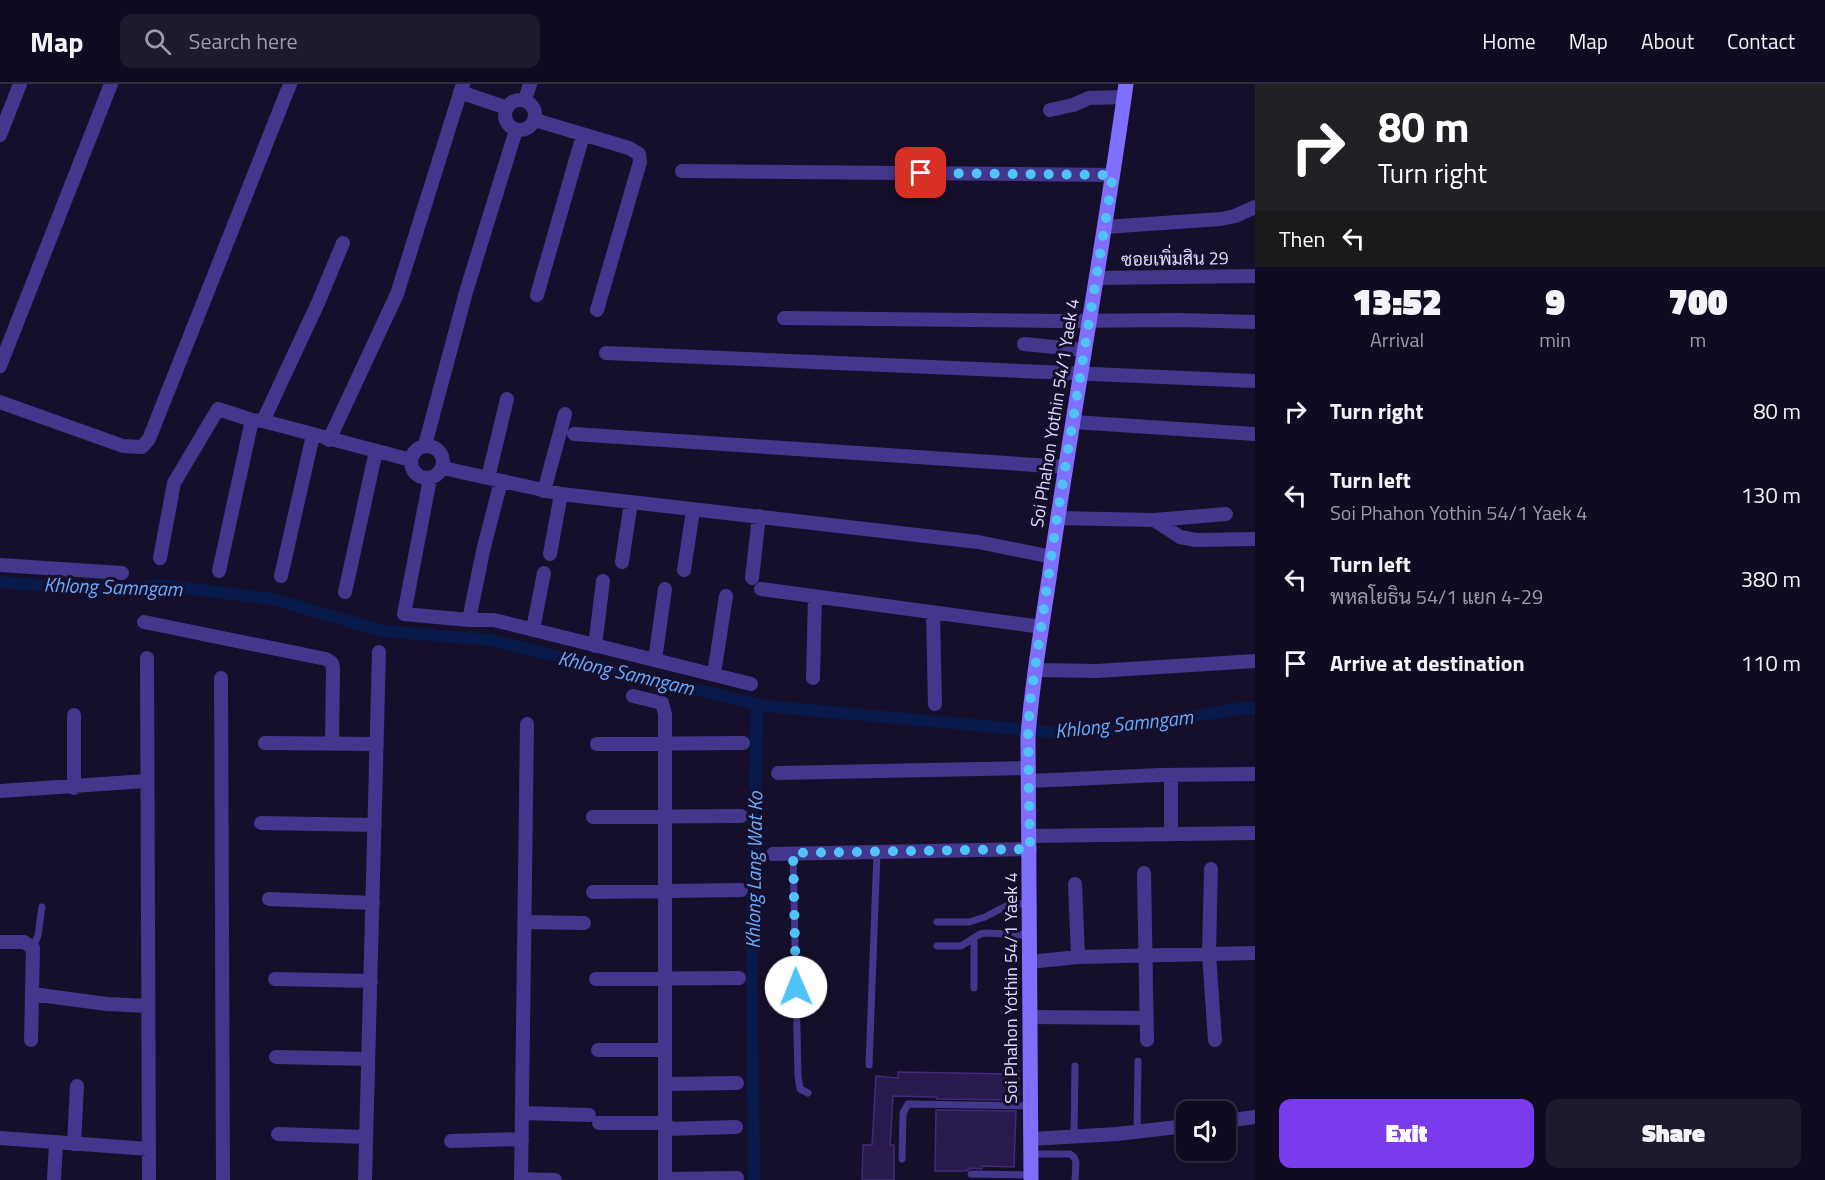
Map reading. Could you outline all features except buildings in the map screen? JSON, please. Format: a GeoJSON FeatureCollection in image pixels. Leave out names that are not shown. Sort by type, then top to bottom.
{"type":"FeatureCollection","features":[{"type":"Feature","properties":{"kind":"street"},"geometry":{"type":"LineString","coordinates":[[0,135],[20,84]]}},
{"type":"Feature","properties":{"kind":"street"},"geometry":{"type":"LineString","coordinates":[[0,366],[111,84]]}},
{"type":"Feature","properties":{"kind":"street"},"geometry":{"type":"LineString","coordinates":[[0,402],[123,446],[142,447],[149,439],[290,84]]}},
{"type":"Feature","properties":{"kind":"street"},"geometry":{"type":"LineString","coordinates":[[525,100],[530,84]]}},
{"type":"Feature","properties":{"kind":"street"},"geometry":{"type":"LineString","coordinates":[[329,440],[397,294],[461,88],[507,108]]}},
{"type":"Feature","properties":{"kind":"street"},"geometry":{"type":"LineString","coordinates":[[1050,110],[1073,105],[1089,98],[1125,91]]}},
{"type":"Feature","properties":{"kind":"street","name":"Soi Phahon Yothin 54/1 Yaek 4"},"geometry":{"type":"LineString","coordinates":[[1031,1178],[1028,737],[1030,703],[1125,91]]}},
{"type":"Feature","properties":{"kind":"street"},"geometry":{"type":"LineString","coordinates":[[525,100],[533,106],[535,120],[530,128],[516,130],[511,128],[505,119],[507,108],[514,101],[525,100]]}},
{"type":"Feature","properties":{"kind":"street"},"geometry":{"type":"LineString","coordinates":[[535,120],[628,148],[639,154],[639,162],[597,310]]}},
{"type":"Feature","properties":{"kind":"street"},"geometry":{"type":"LineString","coordinates":[[425,445],[466,292],[516,130]]}},
{"type":"Feature","properties":{"kind":"street"},"geometry":{"type":"LineString","coordinates":[[537,295],[583,135]]}},
{"type":"Feature","properties":{"kind":"street"},"geometry":{"type":"LineString","coordinates":[[682,171],[1113,175]]}},
{"type":"Feature","properties":{"kind":"street"},"geometry":{"type":"LineString","coordinates":[[1105,227],[1221,219],[1235,216],[1255,207]]}},
{"type":"Feature","properties":{"kind":"street"},"geometry":{"type":"LineString","coordinates":[[219,571],[257,420],[318,303],[343,243]]}},
{"type":"Feature","properties":{"kind":"street","name":"ซอยเพิ่มสิน 29"},"geometry":{"type":"LineString","coordinates":[[1096,278],[1255,276]]}},
{"type":"Feature","properties":{"kind":"street"},"geometry":{"type":"LineString","coordinates":[[784,318],[1255,322]]}},
{"type":"Feature","properties":{"kind":"street"},"geometry":{"type":"LineString","coordinates":[[1024,344],[1085,350]]}},
{"type":"Feature","properties":{"kind":"street"},"geometry":{"type":"LineString","coordinates":[[606,353],[1255,381]]}},
{"type":"Feature","properties":{"kind":"street"},"geometry":{"type":"LineString","coordinates":[[469,620],[483,551],[507,399]]}},
{"type":"Feature","properties":{"kind":"street"},"geometry":{"type":"LineString","coordinates":[[160,558],[174,483],[219,409],[411,460]]}},
{"type":"Feature","properties":{"kind":"street"},"geometry":{"type":"LineString","coordinates":[[544,491],[565,414]]}},
{"type":"Feature","properties":{"kind":"street"},"geometry":{"type":"LineString","coordinates":[[1074,422],[1255,434]]}},
{"type":"Feature","properties":{"kind":"street"},"geometry":{"type":"LineString","coordinates":[[574,434],[1065,467]]}},
{"type":"Feature","properties":{"kind":"street"},"geometry":{"type":"LineString","coordinates":[[281,576],[313,435]]}},
{"type":"Feature","properties":{"kind":"street"},"geometry":{"type":"LineString","coordinates":[[425,445],[434,446],[441,452],[444,460],[443,468],[438,475],[430,479],[414,472],[411,460],[417,448],[425,445]]}},
{"type":"Feature","properties":{"kind":"street"},"geometry":{"type":"LineString","coordinates":[[345,592],[376,451]]}},
{"type":"Feature","properties":{"kind":"street"},"geometry":{"type":"LineString","coordinates":[[443,468],[561,494],[978,542],[1052,557]]}},
{"type":"Feature","properties":{"kind":"street"},"geometry":{"type":"LineString","coordinates":[[430,479],[404,614],[494,620],[751,684]]}},
{"type":"Feature","properties":{"kind":"street"},"geometry":{"type":"LineString","coordinates":[[550,554],[561,494]]}},
{"type":"Feature","properties":{"kind":"street"},"geometry":{"type":"LineString","coordinates":[[622,562],[631,502]]}},
{"type":"Feature","properties":{"kind":"street"},"geometry":{"type":"LineString","coordinates":[[684,570],[693,510]]}},
{"type":"Feature","properties":{"kind":"street"},"geometry":{"type":"LineString","coordinates":[[1057,518],[1154,520],[1226,513]]}},
{"type":"Feature","properties":{"kind":"street"},"geometry":{"type":"LineString","coordinates":[[752,578],[759,516]]}},
{"type":"Feature","properties":{"kind":"street"},"geometry":{"type":"LineString","coordinates":[[1154,520],[1180,537],[1196,540],[1255,539]]}},
{"type":"Feature","properties":{"kind":"street"},"geometry":{"type":"LineString","coordinates":[[0,565],[122,573]]}},
{"type":"Feature","properties":{"kind":"street"},"geometry":{"type":"LineString","coordinates":[[533,629],[544,573]]}},
{"type":"Feature","properties":{"kind":"street"},"geometry":{"type":"LineString","coordinates":[[595,646],[603,581]]}},
{"type":"Feature","properties":{"kind":"street"},"geometry":{"type":"LineString","coordinates":[[655,660],[665,589]]}},
{"type":"Feature","properties":{"kind":"street"},"geometry":{"type":"LineString","coordinates":[[761,589],[1042,627]]}},
{"type":"Feature","properties":{"kind":"street"},"geometry":{"type":"LineString","coordinates":[[714,674],[726,596]]}},
{"type":"Feature","properties":{"kind":"street"},"geometry":{"type":"LineString","coordinates":[[813,678],[815,597]]}},
{"type":"Feature","properties":{"kind":"street"},"geometry":{"type":"LineString","coordinates":[[933,613],[935,704]]}},
{"type":"Feature","properties":{"kind":"street"},"geometry":{"type":"LineString","coordinates":[[144,622],[326,659],[332,663],[333,669],[332,743]]}},
{"type":"Feature","properties":{"kind":"street"},"geometry":{"type":"LineString","coordinates":[[365,1180],[379,652]]}},
{"type":"Feature","properties":{"kind":"street"},"geometry":{"type":"LineString","coordinates":[[147,658],[149,1180]]}},
{"type":"Feature","properties":{"kind":"street"},"geometry":{"type":"LineString","coordinates":[[1036,670],[1109,670],[1255,661]]}},
{"type":"Feature","properties":{"kind":"street"},"geometry":{"type":"LineString","coordinates":[[221,678],[223,1180]]}},
{"type":"Feature","properties":{"kind":"street"},"geometry":{"type":"LineString","coordinates":[[633,696],[662,703],[665,714],[666,1180],[737,1178]]}},
{"type":"Feature","properties":{"kind":"street"},"geometry":{"type":"LineString","coordinates":[[74,715],[74,788]]}},
{"type":"Feature","properties":{"kind":"street"},"geometry":{"type":"LineString","coordinates":[[527,724],[521,1179],[555,1180]]}},
{"type":"Feature","properties":{"kind":"street"},"geometry":{"type":"LineString","coordinates":[[265,743],[377,744]]}},
{"type":"Feature","properties":{"kind":"street"},"geometry":{"type":"LineString","coordinates":[[597,744],[742,743]]}},
{"type":"Feature","properties":{"kind":"street"},"geometry":{"type":"LineString","coordinates":[[778,773],[1255,774]]}},
{"type":"Feature","properties":{"kind":"street"},"geometry":{"type":"LineString","coordinates":[[1171,775],[1171,834]]}},
{"type":"Feature","properties":{"kind":"street"},"geometry":{"type":"LineString","coordinates":[[0,791],[146,782]]}},
{"type":"Feature","properties":{"kind":"street"},"geometry":{"type":"LineString","coordinates":[[593,817],[741,816]]}},
{"type":"Feature","properties":{"kind":"street"},"geometry":{"type":"LineString","coordinates":[[261,823],[375,825]]}},
{"type":"Feature","properties":{"kind":"street"},"geometry":{"type":"LineString","coordinates":[[773,854],[877,852],[1171,834],[1255,833]]}},
{"type":"Feature","properties":{"kind":"street"},"geometry":{"type":"LineString","coordinates":[[1211,869],[1209,954],[1215,1040]]}},
{"type":"Feature","properties":{"kind":"street"},"geometry":{"type":"LineString","coordinates":[[1144,873],[1147,1040]]}},
{"type":"Feature","properties":{"kind":"street"},"geometry":{"type":"LineString","coordinates":[[1075,884],[1078,957]]}},
{"type":"Feature","properties":{"kind":"street"},"geometry":{"type":"LineString","coordinates":[[593,892],[741,890]]}},
{"type":"Feature","properties":{"kind":"street"},"geometry":{"type":"LineString","coordinates":[[269,899],[373,903]]}},
{"type":"Feature","properties":{"kind":"street"},"geometry":{"type":"LineString","coordinates":[[524,922],[584,923]]}},
{"type":"Feature","properties":{"kind":"street"},"geometry":{"type":"LineString","coordinates":[[0,942],[24,942],[33,948],[31,1040]]}},
{"type":"Feature","properties":{"kind":"street"},"geometry":{"type":"LineString","coordinates":[[1029,962],[1078,957],[1255,953]]}},
{"type":"Feature","properties":{"kind":"street"},"geometry":{"type":"LineString","coordinates":[[596,979],[739,978]]}},
{"type":"Feature","properties":{"kind":"street"},"geometry":{"type":"LineString","coordinates":[[274,979],[370,981]]}},
{"type":"Feature","properties":{"kind":"street"},"geometry":{"type":"LineString","coordinates":[[32,994],[106,1004],[148,1006]]}},
{"type":"Feature","properties":{"kind":"street"},"geometry":{"type":"LineString","coordinates":[[1030,1017],[1147,1018]]}},
{"type":"Feature","properties":{"kind":"street"},"geometry":{"type":"LineString","coordinates":[[598,1050],[665,1050]]}},
{"type":"Feature","properties":{"kind":"street"},"geometry":{"type":"LineString","coordinates":[[276,1057],[368,1059]]}},
{"type":"Feature","properties":{"kind":"street"},"geometry":{"type":"LineString","coordinates":[[666,1084],[736,1083]]}},
{"type":"Feature","properties":{"kind":"street"},"geometry":{"type":"LineString","coordinates":[[74,1144],[77,1086]]}},
{"type":"Feature","properties":{"kind":"street"},"geometry":{"type":"LineString","coordinates":[[522,1113],[666,1126],[736,1127]]}},
{"type":"Feature","properties":{"kind":"street"},"geometry":{"type":"LineString","coordinates":[[1236,1120],[1255,1118]]}},
{"type":"Feature","properties":{"kind":"street"},"geometry":{"type":"LineString","coordinates":[[1031,1146],[1074,1137],[1176,1126]]}},
{"type":"Feature","properties":{"kind":"street"},"geometry":{"type":"LineString","coordinates":[[278,1134],[366,1137]]}},
{"type":"Feature","properties":{"kind":"street"},"geometry":{"type":"LineString","coordinates":[[0,1138],[149,1149]]}},
{"type":"Feature","properties":{"kind":"street"},"geometry":{"type":"LineString","coordinates":[[452,1141],[522,1139]]}},
{"type":"Feature","properties":{"kind":"street"},"geometry":{"type":"LineString","coordinates":[[54,1180],[56,1143]]}},
{"type":"Feature","properties":{"kind":"lane"},"geometry":{"type":"LineString","coordinates":[[870,1065],[877,852]]}},
{"type":"Feature","properties":{"kind":"lane"},"geometry":{"type":"LineString","coordinates":[[793,853],[798,1076],[801,1089],[808,1093]]}},
{"type":"Feature","properties":{"kind":"lane"},"geometry":{"type":"LineString","coordinates":[[937,922],[969,922],[985,917],[1008,905],[1030,903]]}},
{"type":"Feature","properties":{"kind":"lane"},"geometry":{"type":"LineString","coordinates":[[33,948],[38,934],[42,906]]}},
{"type":"Feature","properties":{"kind":"lane"},"geometry":{"type":"LineString","coordinates":[[937,946],[961,946],[986,933],[1030,935]]}},
{"type":"Feature","properties":{"kind":"lane"},"geometry":{"type":"LineString","coordinates":[[974,938],[974,988]]}},
{"type":"Feature","properties":{"kind":"lane"},"geometry":{"type":"LineString","coordinates":[[1137,1131],[1138,1060]]}},
{"type":"Feature","properties":{"kind":"lane"},"geometry":{"type":"LineString","coordinates":[[1074,1137],[1075,1066]]}},
{"type":"Feature","properties":{"kind":"lane"},"geometry":{"type":"LineString","coordinates":[[902,1159],[903,1113],[908,1104],[1030,1106]]}},
{"type":"Feature","properties":{"kind":"lane"},"geometry":{"type":"LineString","coordinates":[[1031,1146],[1070,1154],[1074,1157],[1075,1180]]}},
{"type":"Feature","properties":{"kind":"lane"},"geometry":{"type":"LineString","coordinates":[[971,1174],[1031,1178]]}},
{"type":"Feature","properties":{"kind":"waterway","name":"Khlong Samngam"},"geometry":{"type":"LineString","coordinates":[[0,582],[105,591],[160,585],[272,599],[383,631],[490,640],[764,706],[1063,733],[1127,728],[1242,708],[1255,709]]}},
{"type":"Feature","properties":{"kind":"waterway","name":"Khlong Lang Wat Ko"},"geometry":{"type":"LineString","coordinates":[[754,1180],[752,966],[757,704]]}},
{"type":"Feature","properties":{"kind":"route"},"geometry":{"type":"LineString","coordinates":[[796,987],[793,853],[1030,849],[1028,737],[1030,703],[1057,518],[1113,175],[921,173]]}}]}
